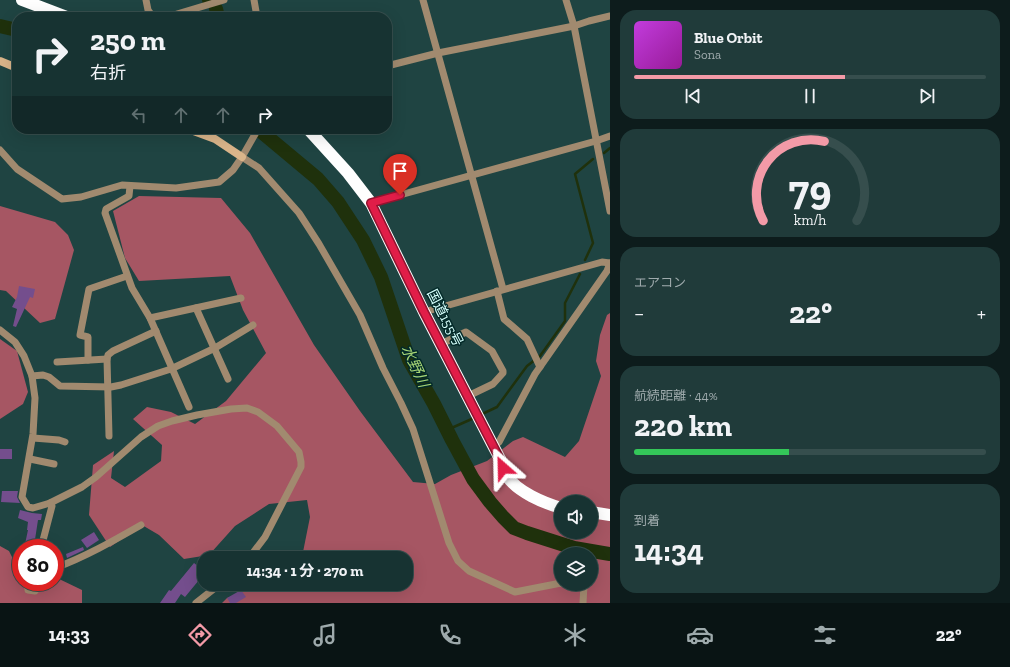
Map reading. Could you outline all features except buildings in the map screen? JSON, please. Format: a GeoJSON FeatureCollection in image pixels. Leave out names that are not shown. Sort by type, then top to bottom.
{"type":"FeatureCollection","features":[{"type":"Feature","properties":{"kind":"highway"},"geometry":{"type":"LineString","coordinates":[[22,0],[54,12]]}},
{"type":"Feature","properties":{"kind":"highway","name":"国道155号"},"geometry":{"type":"LineString","coordinates":[[312,134],[348,174],[371,203],[440,344],[501,461],[507,476],[514,484],[540,501],[554,506]]}},
{"type":"Feature","properties":{"kind":"highway"},"geometry":{"type":"LineString","coordinates":[[598,513],[610,515]]}},
{"type":"Feature","properties":{"kind":"street"},"geometry":{"type":"LineString","coordinates":[[146,0],[149,12]]}},
{"type":"Feature","properties":{"kind":"street"},"geometry":{"type":"LineString","coordinates":[[184,12],[224,0]]}},
{"type":"Feature","properties":{"kind":"street"},"geometry":{"type":"LineString","coordinates":[[254,0],[256,12]]}},
{"type":"Feature","properties":{"kind":"street"},"geometry":{"type":"LineString","coordinates":[[423,0],[471,174],[500,290],[504,319],[527,339],[540,368]]}},
{"type":"Feature","properties":{"kind":"street"},"geometry":{"type":"LineString","coordinates":[[566,0],[574,26],[610,211]]}},
{"type":"Feature","properties":{"kind":"street"},"geometry":{"type":"LineString","coordinates":[[392,65],[574,26],[610,16]]}},
{"type":"Feature","properties":{"kind":"street"},"geometry":{"type":"LineString","coordinates":[[0,61],[12,66]]}},
{"type":"Feature","properties":{"kind":"street"},"geometry":{"type":"LineString","coordinates":[[202,134],[215,139],[259,168],[291,203],[319,244],[360,315],[383,368],[413,429],[449,543],[458,561],[469,571],[515,592],[554,584]]}},
{"type":"Feature","properties":{"kind":"street"},"geometry":{"type":"LineString","coordinates":[[0,150],[17,168],[62,199],[80,197],[122,185],[176,188],[219,182],[233,170],[255,134]]}},
{"type":"Feature","properties":{"kind":"street"},"geometry":{"type":"LineString","coordinates":[[371,203],[610,136]]}},
{"type":"Feature","properties":{"kind":"street"},"geometry":{"type":"LineString","coordinates":[[130,186],[129,196],[106,209],[105,212],[134,294],[150,318],[189,408]]}},
{"type":"Feature","properties":{"kind":"street"},"geometry":{"type":"LineString","coordinates":[[424,312],[602,262],[610,263],[607,271],[540,368],[499,442],[493,446]]}},
{"type":"Feature","properties":{"kind":"street"},"geometry":{"type":"LineString","coordinates":[[88,360],[88,337],[80,335],[89,289],[128,276]]}},
{"type":"Feature","properties":{"kind":"street"},"geometry":{"type":"LineString","coordinates":[[150,318],[241,298]]}},
{"type":"Feature","properties":{"kind":"street"},"geometry":{"type":"LineString","coordinates":[[196,308],[228,379]]}},
{"type":"Feature","properties":{"kind":"street"},"geometry":{"type":"LineString","coordinates":[[32,376],[43,375],[49,377],[60,386],[108,387],[121,385],[171,369],[214,348],[253,325]]}},
{"type":"Feature","properties":{"kind":"street"},"geometry":{"type":"LineString","coordinates":[[0,330],[15,342],[24,356],[32,376],[35,398],[33,438],[22,497],[28,507],[33,508],[50,503],[82,487],[96,477],[141,437],[158,426],[172,420],[231,409],[247,408],[258,412],[277,426],[299,452],[301,462],[301,467],[265,537],[254,551]]}},
{"type":"Feature","properties":{"kind":"street"},"geometry":{"type":"LineString","coordinates":[[110,436],[108,355],[113,351],[156,331]]}},
{"type":"Feature","properties":{"kind":"street"},"geometry":{"type":"LineString","coordinates":[[440,344],[466,332],[492,351],[503,371],[503,373],[493,384],[468,396]]}},
{"type":"Feature","properties":{"kind":"street"},"geometry":{"type":"LineString","coordinates":[[57,362],[107,359]]}},
{"type":"Feature","properties":{"kind":"street"},"geometry":{"type":"LineString","coordinates":[[33,438],[59,440],[65,442]]}},
{"type":"Feature","properties":{"kind":"street"},"geometry":{"type":"LineString","coordinates":[[30,459],[54,464]]}},
{"type":"Feature","properties":{"kind":"street"},"geometry":{"type":"LineString","coordinates":[[43,539],[52,506],[50,503]]}},
{"type":"Feature","properties":{"kind":"street"},"geometry":{"type":"LineString","coordinates":[[64,565],[100,548],[141,525]]}},
{"type":"Feature","properties":{"kind":"street"},"geometry":{"type":"LineString","coordinates":[[196,603],[211,591]]}},
{"type":"Feature","properties":{"kind":"street"},"geometry":{"type":"LineString","coordinates":[[583,603],[584,591]]}},
{"type":"Feature","properties":{"kind":"shaded area"},"geometry":{"type":"Polygon","coordinates":[[[139,196],[221,198],[250,233],[314,345],[360,411],[413,482],[435,484],[451,475],[487,461],[513,441],[523,437],[565,457],[579,441],[601,376],[596,361],[600,335],[607,315],[610,313],[610,603],[222,603],[227,598],[244,591],[413,591],[413,551],[303,551],[310,517],[307,500],[269,504],[235,526],[213,551],[197,551],[197,557],[184,559],[159,535],[142,525],[110,547],[89,515],[93,465],[114,451],[111,478],[125,487],[161,461],[162,445],[133,419],[147,407],[171,412],[195,424],[226,401],[266,353],[243,310],[230,276],[139,281],[125,258],[113,211],[139,196]]]}},
{"type":"Feature","properties":{"kind":"shaded area"},"geometry":{"type":"Polygon","coordinates":[[[0,206],[55,222],[68,235],[74,250],[55,319],[40,323],[6,291],[0,290],[0,206]]]}},
{"type":"Feature","properties":{"kind":"shaded area"},"geometry":{"type":"Polygon","coordinates":[[[0,339],[17,351],[28,392],[23,404],[0,419],[0,339]]]}},
{"type":"Feature","properties":{"kind":"shaded area"},"geometry":{"type":"Polygon","coordinates":[[[0,546],[9,551],[12,557],[12,591],[64,591],[64,581],[82,590],[82,603],[0,603],[0,546]]]}},
{"type":"Feature","properties":{"kind":"waterway","name":"水野川"},"geometry":{"type":"LineString","coordinates":[[0,26],[12,29]]}},
{"type":"Feature","properties":{"kind":"waterway","name":"水野川"},"geometry":{"type":"LineString","coordinates":[[264,134],[318,179],[338,202],[363,240],[381,277],[409,360],[473,479],[490,502],[514,528],[574,548],[610,554]]}},
{"type":"Feature","properties":{"kind":"waterway"},"geometry":{"type":"LineString","coordinates":[[604,153],[610,148]]}},
{"type":"Feature","properties":{"kind":"waterway"},"geometry":{"type":"LineString","coordinates":[[585,260],[593,243],[575,174],[593,159]]}},
{"type":"Feature","properties":{"kind":"waterway"},"geometry":{"type":"LineString","coordinates":[[480,415],[497,407],[527,366],[540,356],[565,321],[565,303],[580,274]]}},
{"type":"Feature","properties":{"kind":"waterway"},"geometry":{"type":"LineString","coordinates":[[447,430],[474,418]]}},
{"type":"Feature","properties":{"kind":"route"},"geometry":{"type":"LineString","coordinates":[[400,195],[371,203],[424,312],[501,461],[503,468]]}}]}
